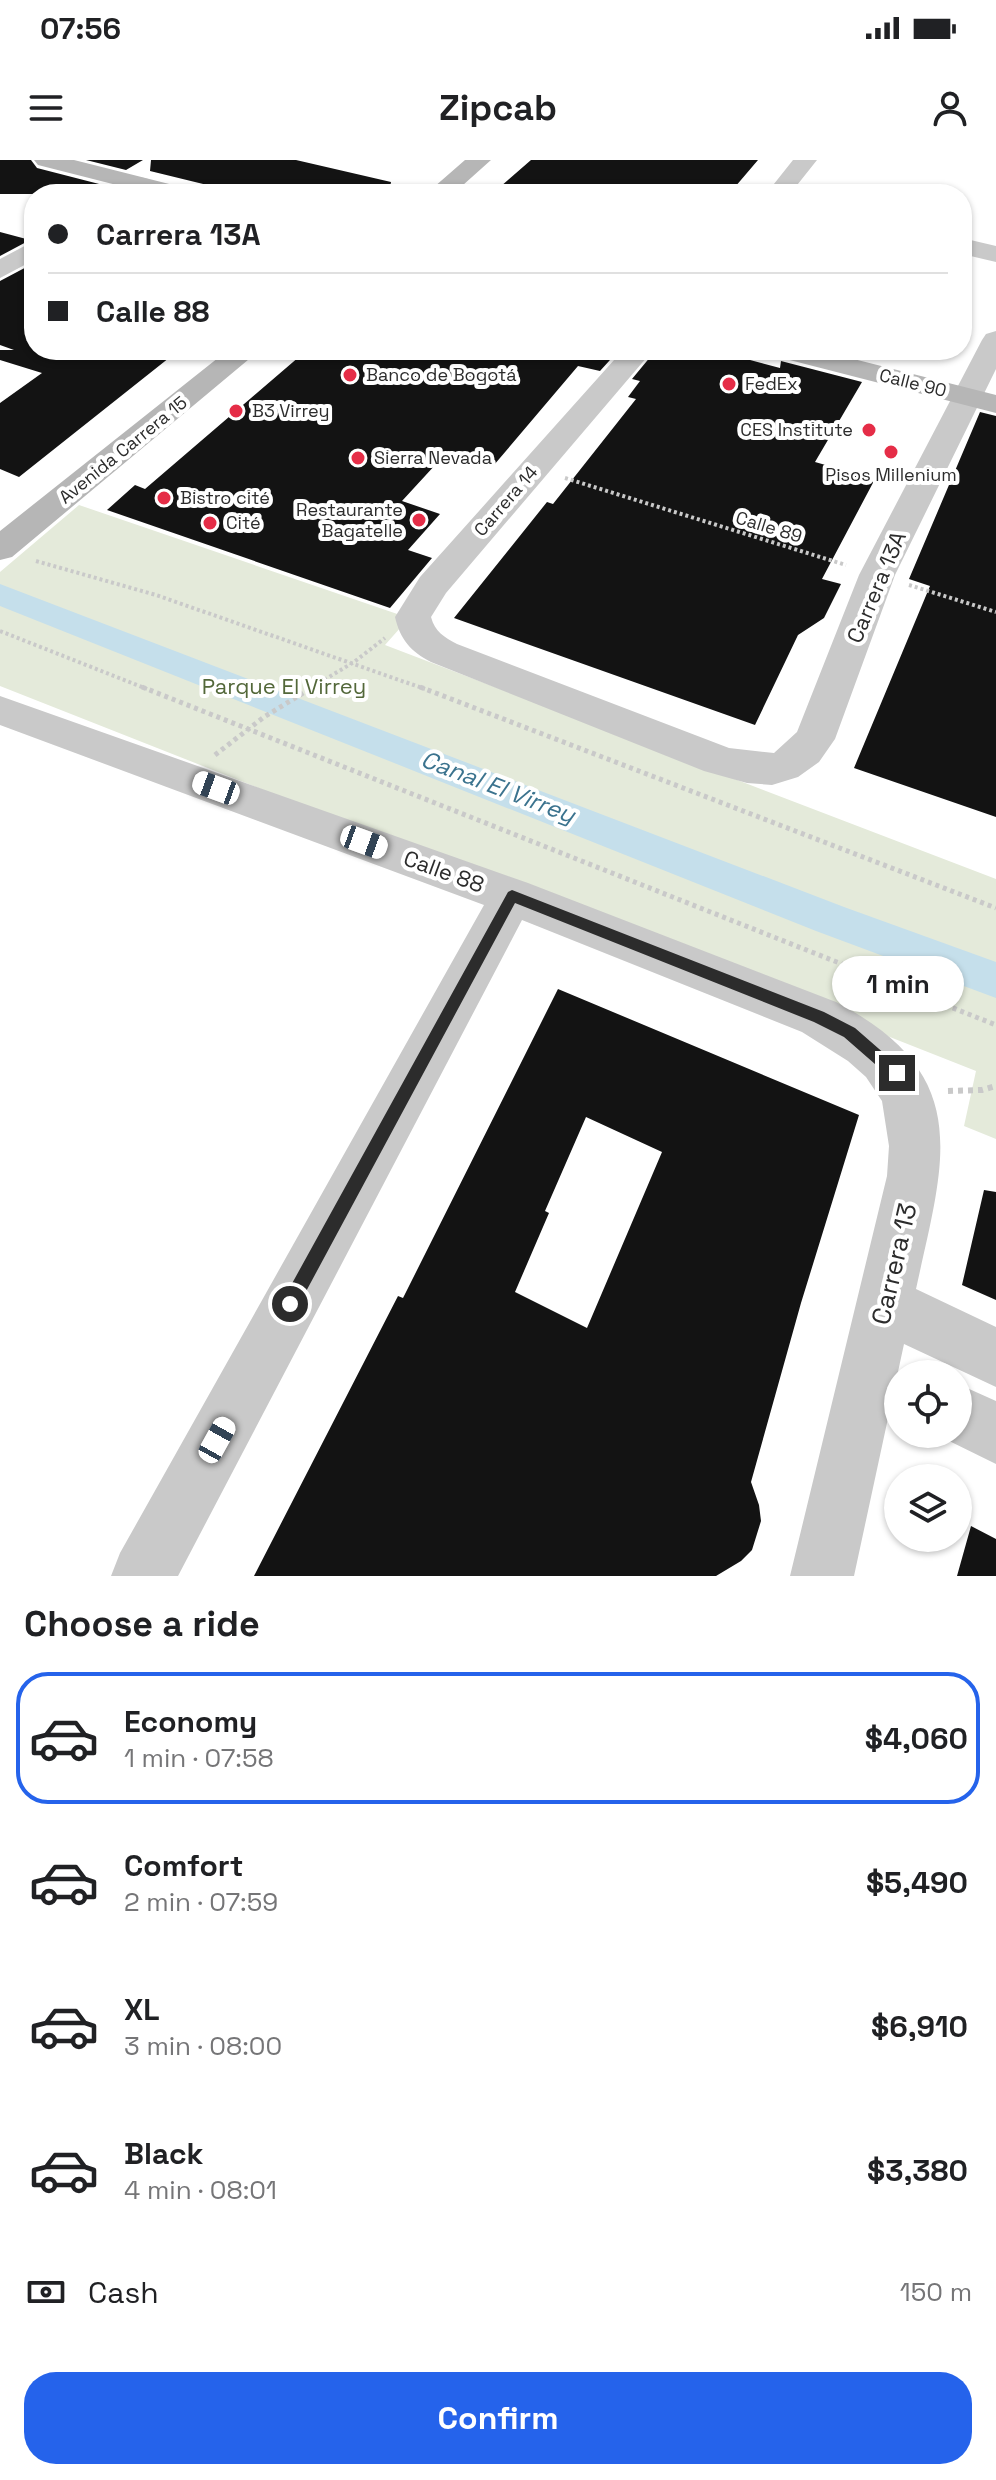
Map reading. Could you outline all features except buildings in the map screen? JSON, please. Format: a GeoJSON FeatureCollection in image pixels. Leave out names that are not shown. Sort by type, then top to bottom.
{"type":"FeatureCollection","features":[{"type":"Feature","properties":{"kind":"main road"},"geometry":{"type":"LineString","coordinates":[[46,160],[117,184]]}},
{"type":"Feature","properties":{"kind":"main road"},"geometry":{"type":"LineString","coordinates":[[450,184],[479,160]]}},
{"type":"Feature","properties":{"kind":"main road","name":"Avenida Carrera 15"},"geometry":{"type":"LineString","coordinates":[[0,549],[234,360]]}},
{"type":"Feature","properties":{"kind":"main road","name":"Calle 90"},"geometry":{"type":"LineString","coordinates":[[823,360],[981,400]]}},
{"type":"Feature","properties":{"kind":"street"},"geometry":{"type":"LineString","coordinates":[[786,184],[805,160]]}},
{"type":"Feature","properties":{"kind":"street"},"geometry":{"type":"LineString","coordinates":[[972,248],[996,254]]}},
{"type":"Feature","properties":{"kind":"street"},"geometry":{"type":"LineString","coordinates":[[0,270],[24,255]]}},
{"type":"Feature","properties":{"kind":"street","name":"Carrera 13A"},"geometry":{"type":"LineString","coordinates":[[413,617],[416,635],[428,646],[444,653],[718,760],[762,770],[788,767],[802,758],[815,739],[877,575],[981,400],[996,340]]}},
{"type":"Feature","properties":{"kind":"street","name":"Carrera 14"},"geometry":{"type":"LineString","coordinates":[[413,617],[433,585],[630,360]]}},
{"type":"Feature","properties":{"kind":"street","name":"Calle 88"},"geometry":{"type":"LineString","coordinates":[[0,710],[512,896],[839,1027],[873,1050],[897,1073],[907,1092]]}},
{"type":"Feature","properties":{"kind":"street"},"geometry":{"type":"LineString","coordinates":[[143,1576],[512,896]]}},
{"type":"Feature","properties":{"kind":"street","name":"Carrera 13"},"geometry":{"type":"LineString","coordinates":[[884,1360],[885,1304],[914,1176],[917,1147],[907,1092]]}},
{"type":"Feature","properties":{"kind":"street"},"geometry":{"type":"LineString","coordinates":[[885,1304],[996,1358]]}},
{"type":"Feature","properties":{"kind":"street","name":"Carrera 13"},"geometry":{"type":"LineString","coordinates":[[822,1576],[884,1376]]}},
{"type":"Feature","properties":{"kind":"street"},"geometry":{"type":"LineString","coordinates":[[972,1421],[996,1434]]}},
{"type":"Feature","properties":{"kind":"path","name":"Calle 89"},"geometry":{"type":"LineString","coordinates":[[534,468],[996,612]]}},
{"type":"Feature","properties":{"kind":"path"},"geometry":{"type":"LineString","coordinates":[[0,549],[55,568],[156,595],[354,662],[996,908]]}},
{"type":"Feature","properties":{"kind":"path"},"geometry":{"type":"LineString","coordinates":[[186,777],[264,717],[354,662],[413,617]]}},
{"type":"Feature","properties":{"kind":"path"},"geometry":{"type":"LineString","coordinates":[[0,631],[996,1025]]}},
{"type":"Feature","properties":{"kind":"green space","name":"Parque El Virrey"},"geometry":{"type":"Polygon","coordinates":[[[79,505],[409,618],[385,645],[996,879],[996,1139],[964,1126],[976,1071],[0,686],[0,572],[79,505]]]}},
{"type":"Feature","properties":{"kind":"waterway","name":"Canal El Virrey"},"geometry":{"type":"LineString","coordinates":[[0,594],[830,919],[996,980]]}},
{"type":"Feature","properties":{"kind":"place","name":"Banco de Bogotá"},"geometry":{"type":"Point","coordinates":[350,375]}},
{"type":"Feature","properties":{"kind":"place","name":"FedEx"},"geometry":{"type":"Point","coordinates":[729,384]}},
{"type":"Feature","properties":{"kind":"place","name":"B3 Virrey"},"geometry":{"type":"Point","coordinates":[236,411]}},
{"type":"Feature","properties":{"kind":"place","name":"CES Institute"},"geometry":{"type":"Point","coordinates":[869,430]}},
{"type":"Feature","properties":{"kind":"place","name":"Pisos Millenium"},"geometry":{"type":"Point","coordinates":[891,452]}},
{"type":"Feature","properties":{"kind":"place","name":"Sierra Nevada"},"geometry":{"type":"Point","coordinates":[358,458]}},
{"type":"Feature","properties":{"kind":"place","name":"Bistro cité"},"geometry":{"type":"Point","coordinates":[164,498]}},
{"type":"Feature","properties":{"kind":"place","name":"Restaurante Bagatelle"},"geometry":{"type":"Point","coordinates":[419,520]}},
{"type":"Feature","properties":{"kind":"place","name":"Cité"},"geometry":{"type":"Point","coordinates":[210,523]}},
{"type":"Feature","properties":{"kind":"route"},"geometry":{"type":"LineString","coordinates":[[290,1304],[512,896],[819,1017],[850,1032],[897,1073]]}}]}
